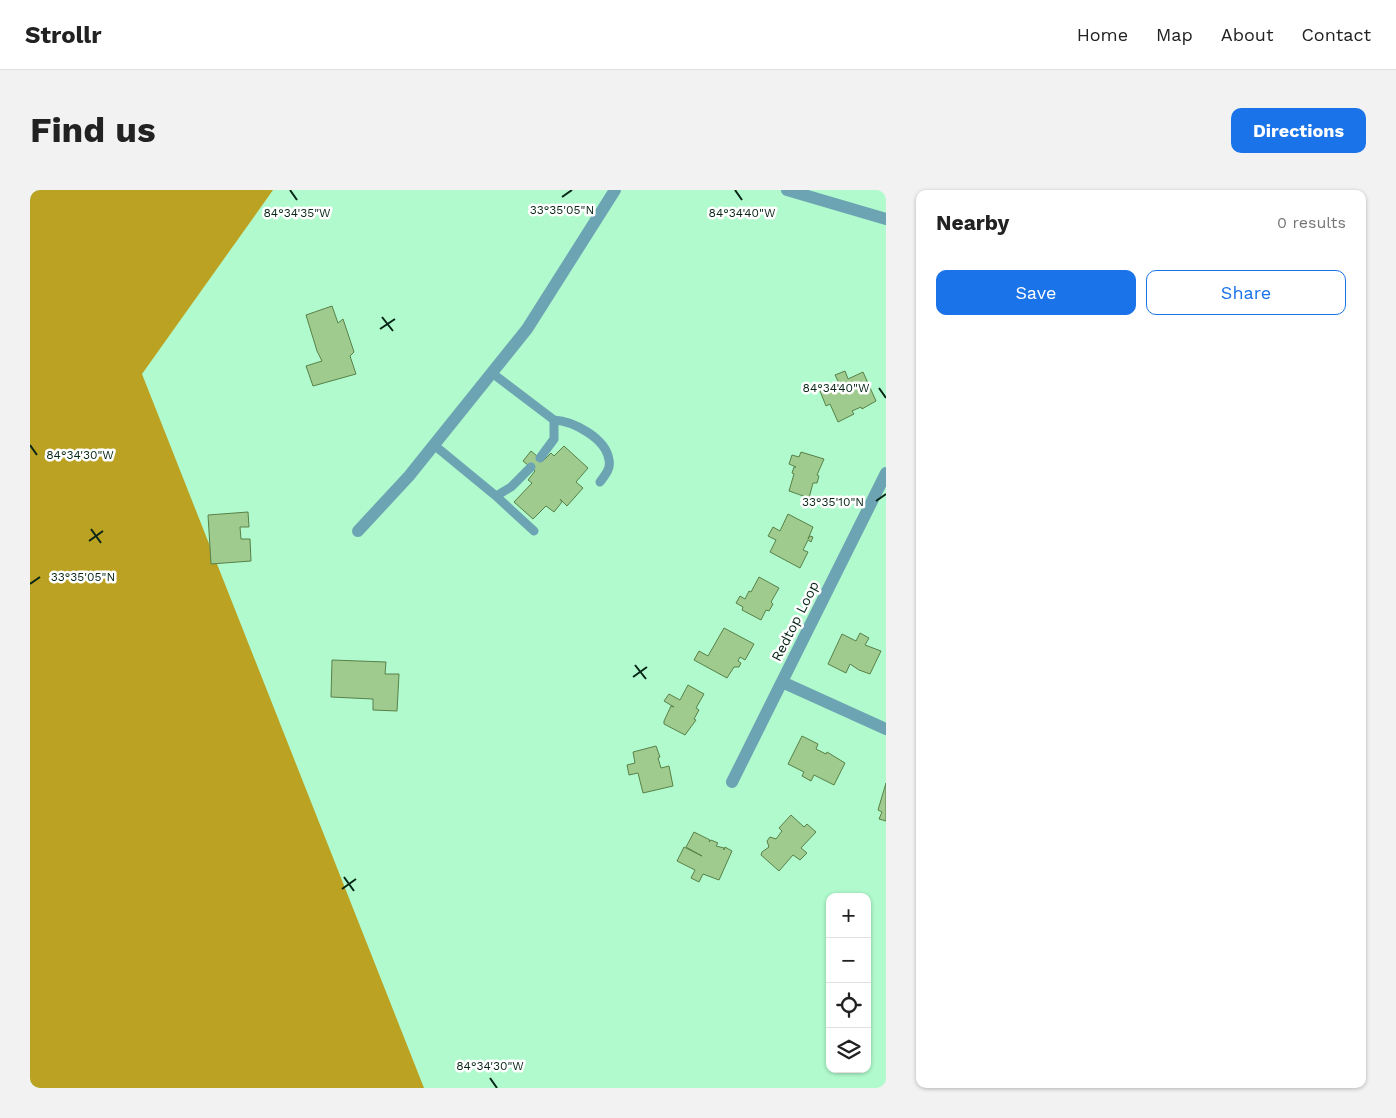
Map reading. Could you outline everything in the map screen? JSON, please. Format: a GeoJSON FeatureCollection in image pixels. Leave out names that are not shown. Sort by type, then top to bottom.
{"type":"FeatureCollection","features":[{"type":"Feature","properties":{"kind":"street"},"geometry":{"type":"LineString","coordinates":[[358,531],[409,476],[527,329],[614,190]]}},
{"type":"Feature","properties":{"kind":"street"},"geometry":{"type":"LineString","coordinates":[[787,190],[886,219]]}},
{"type":"Feature","properties":{"kind":"street","name":"Redtop Loop"},"geometry":{"type":"LineString","coordinates":[[732,782],[886,473]]}},
{"type":"Feature","properties":{"kind":"street"},"geometry":{"type":"LineString","coordinates":[[782,682],[886,729]]}},
{"type":"Feature","properties":{"kind":"lane"},"geometry":{"type":"LineString","coordinates":[[492,373],[554,420],[565,421],[575,425],[606,450],[610,461],[608,471],[600,482]]}},
{"type":"Feature","properties":{"kind":"lane"},"geometry":{"type":"LineString","coordinates":[[540,458],[554,439],[554,420]]}},
{"type":"Feature","properties":{"kind":"lane"},"geometry":{"type":"LineString","coordinates":[[434,445],[496,496],[534,531]]}},
{"type":"Feature","properties":{"kind":"lane"},"geometry":{"type":"LineString","coordinates":[[496,496],[511,487],[531,467]]}},
{"type":"Feature","properties":{"kind":"shaded area"},"geometry":{"type":"Polygon","coordinates":[[[30,190],[273,190],[142,374],[424,1088],[30,1088],[30,190]]]}},
{"type":"Feature","properties":{"kind":"building"},"geometry":{"type":"Polygon","coordinates":[[[332,306],[338,323],[343,319],[354,352],[350,356],[356,374],[313,386],[306,366],[322,361],[306,315],[332,306]]]}},
{"type":"Feature","properties":{"kind":"building"},"geometry":{"type":"Polygon","coordinates":[[[845,371],[848,379],[863,372],[876,401],[862,409],[861,407],[852,411],[854,414],[838,422],[830,404],[826,406],[820,391],[839,383],[835,375],[845,371]]]}},
{"type":"Feature","properties":{"kind":"building"},"geometry":{"type":"Polygon","coordinates":[[[564,446],[588,468],[576,482],[583,488],[567,506],[560,499],[562,502],[554,512],[546,506],[533,519],[514,502],[532,483],[528,480],[535,471],[523,461],[531,451],[543,461],[551,453],[554,456],[564,446]]]}},
{"type":"Feature","properties":{"kind":"building"},"geometry":{"type":"Polygon","coordinates":[[[801,452],[824,459],[817,475],[819,476],[817,483],[813,483],[809,498],[789,491],[794,474],[792,473],[794,467],[796,467],[789,464],[792,455],[799,457],[801,452]]]}},
{"type":"Feature","properties":{"kind":"building"},"geometry":{"type":"Polygon","coordinates":[[[248,512],[249,527],[240,527],[241,539],[250,539],[251,561],[211,564],[208,515],[248,512]]]}},
{"type":"Feature","properties":{"kind":"building"},"geometry":{"type":"Polygon","coordinates":[[[788,514],[813,527],[808,539],[810,536],[813,537],[811,542],[808,540],[803,550],[808,552],[800,568],[770,552],[776,540],[768,536],[773,527],[780,531],[788,514]]]}},
{"type":"Feature","properties":{"kind":"building"},"geometry":{"type":"Polygon","coordinates":[[[759,577],[779,588],[771,602],[773,604],[769,611],[766,610],[761,620],[742,610],[743,607],[736,603],[740,596],[745,599],[759,577]]]}},
{"type":"Feature","properties":{"kind":"building"},"geometry":{"type":"Polygon","coordinates":[[[724,628],[754,644],[745,660],[740,657],[738,661],[741,663],[739,667],[734,667],[727,678],[694,660],[699,651],[708,656],[724,628]]]}},
{"type":"Feature","properties":{"kind":"building"},"geometry":{"type":"Polygon","coordinates":[[[860,633],[869,638],[865,645],[881,651],[870,674],[850,664],[846,673],[828,664],[842,634],[856,641],[860,633]]]}},
{"type":"Feature","properties":{"kind":"building"},"geometry":{"type":"Polygon","coordinates":[[[332,660],[386,662],[385,674],[399,674],[397,711],[373,710],[373,699],[331,697],[332,660]]]}},
{"type":"Feature","properties":{"kind":"building"},"geometry":{"type":"Polygon","coordinates":[[[688,685],[704,694],[696,708],[699,710],[694,719],[696,720],[685,735],[664,724],[671,706],[674,707],[664,701],[669,694],[680,700],[688,685]]]}},
{"type":"Feature","properties":{"kind":"building"},"geometry":{"type":"Polygon","coordinates":[[[802,736],[818,744],[816,749],[826,754],[827,752],[845,763],[834,785],[814,775],[811,781],[802,776],[804,772],[788,764],[802,736]]]}},
{"type":"Feature","properties":{"kind":"building"},"geometry":{"type":"Polygon","coordinates":[[[656,746],[661,768],[669,766],[673,786],[643,793],[638,773],[629,775],[627,765],[635,763],[633,752],[656,746]]]}},
{"type":"Feature","properties":{"kind":"building"},"geometry":{"type":"Polygon","coordinates":[[[886,783],[886,821],[879,819],[882,812],[878,810],[886,783]]]}},
{"type":"Feature","properties":{"kind":"building"},"geometry":{"type":"Polygon","coordinates":[[[791,815],[804,827],[807,824],[816,832],[801,848],[807,853],[800,860],[793,855],[779,871],[761,855],[769,847],[767,841],[770,837],[776,839],[782,831],[779,828],[791,815]]]}},
{"type":"Feature","properties":{"kind":"building"},"geometry":{"type":"Polygon","coordinates":[[[694,832],[710,840],[709,842],[711,840],[718,843],[716,846],[724,848],[724,850],[725,847],[732,851],[719,880],[703,874],[699,882],[691,878],[695,870],[677,861],[684,847],[702,856],[686,847],[694,832]]]}}]}
